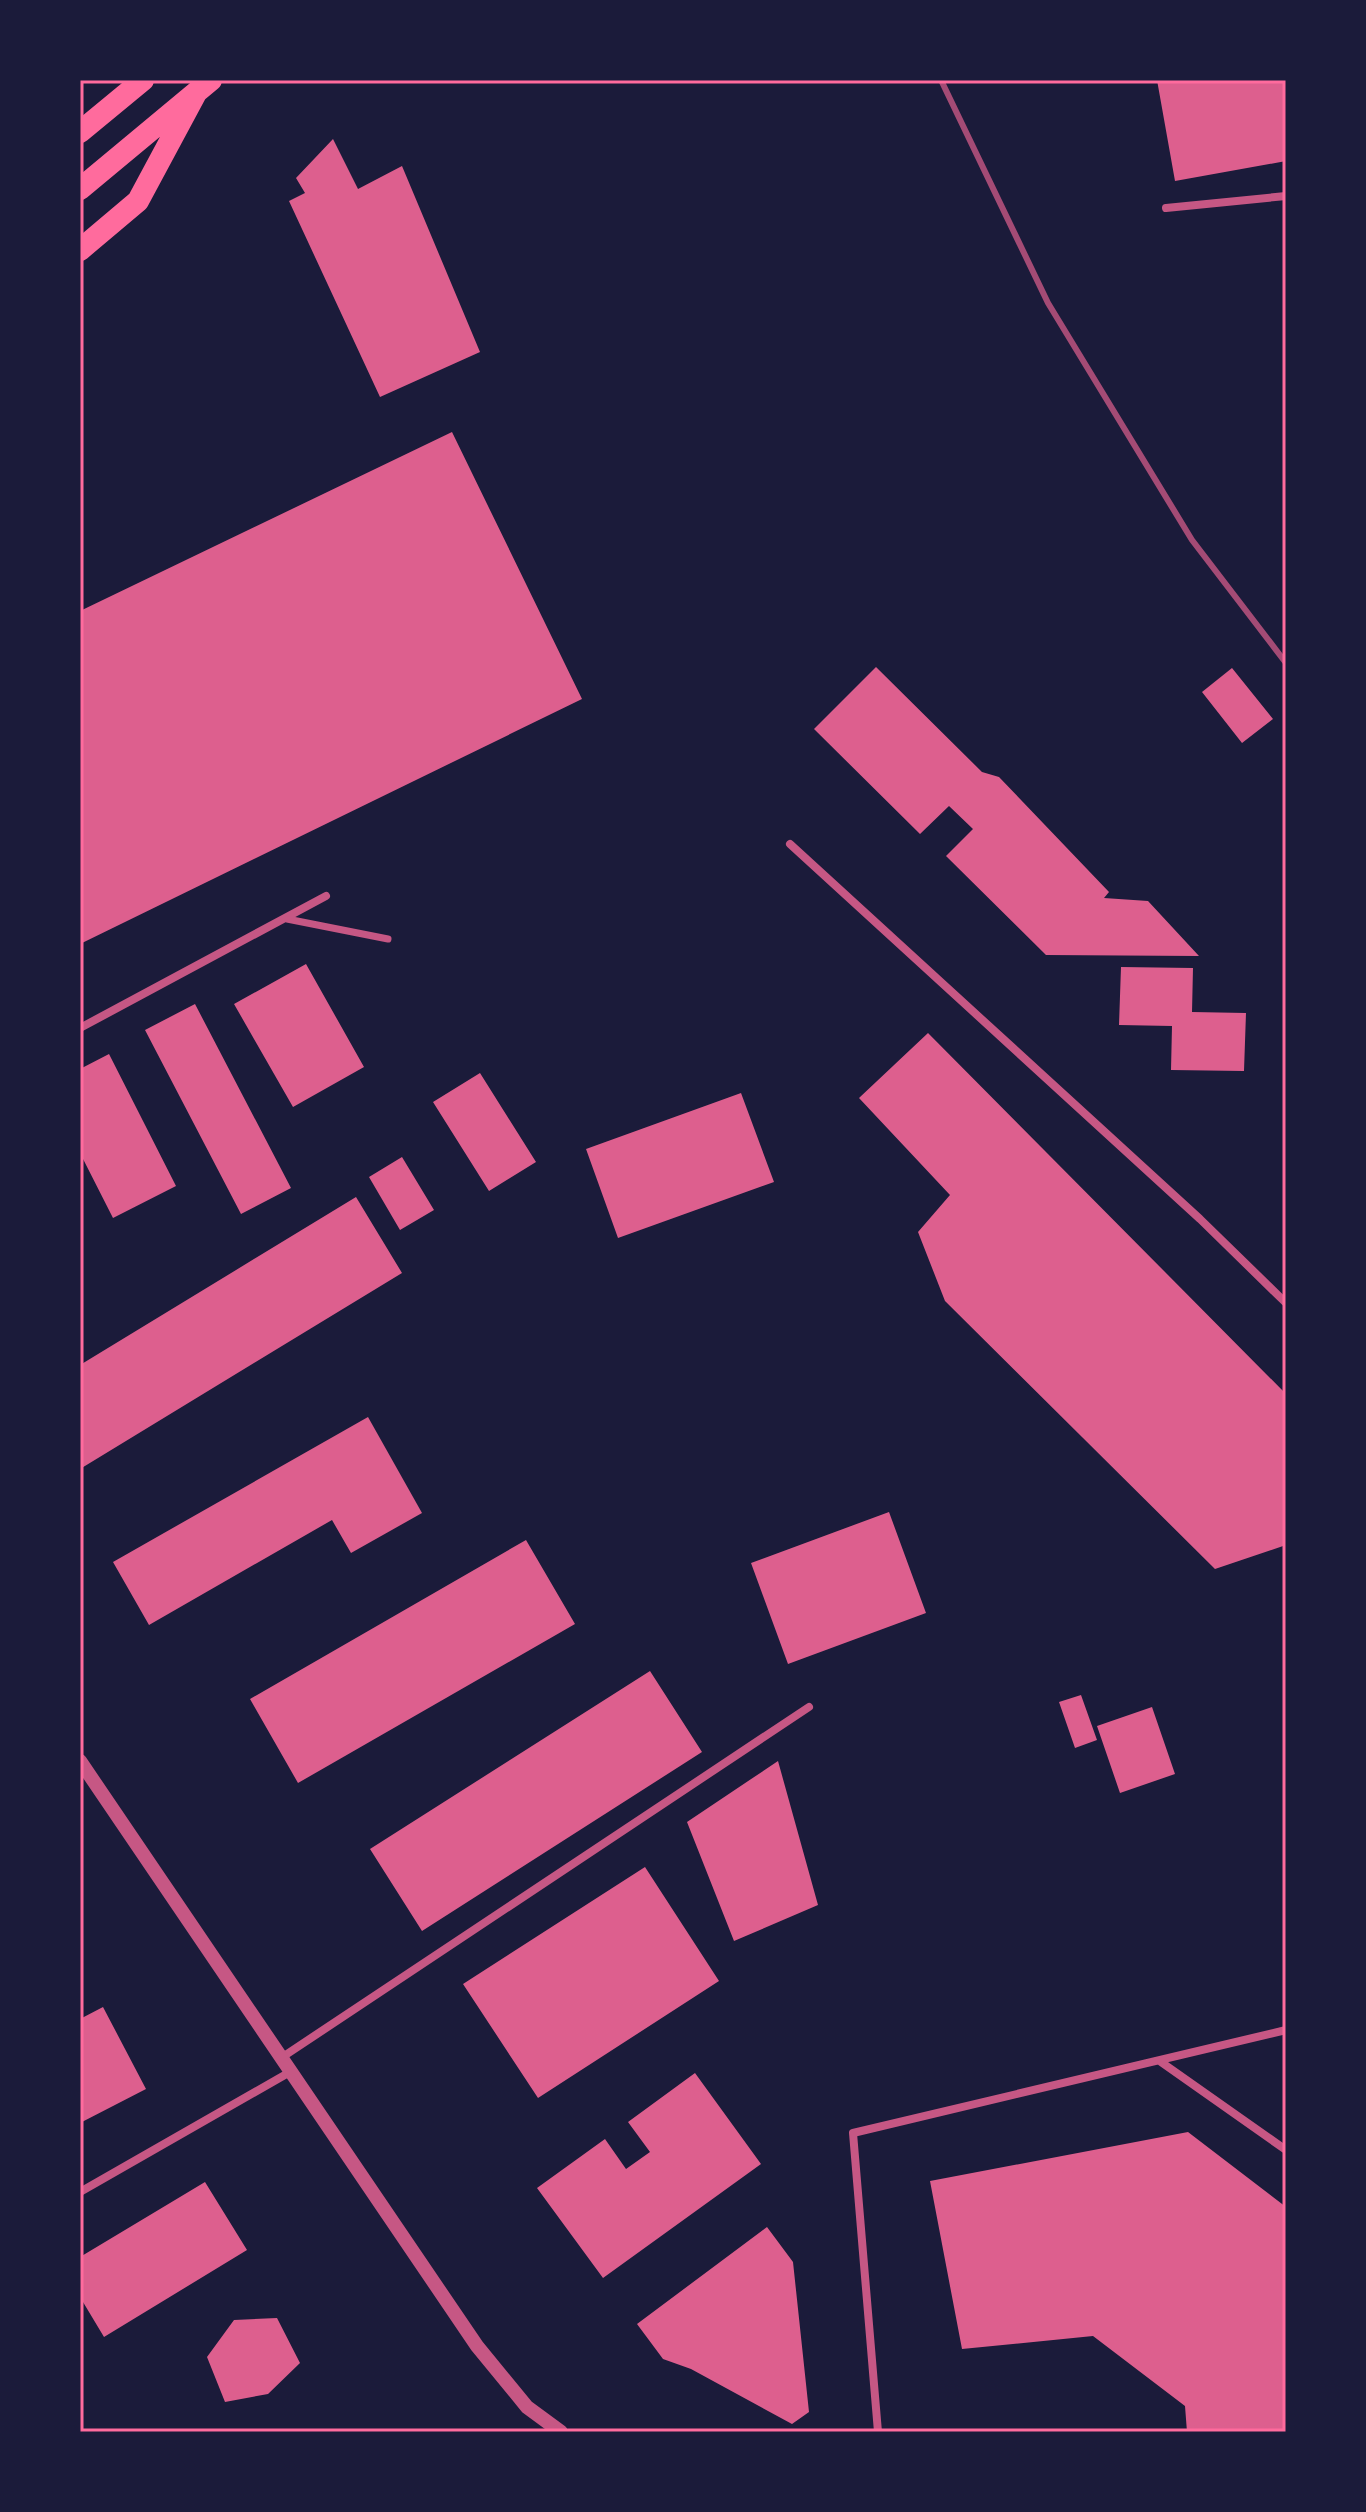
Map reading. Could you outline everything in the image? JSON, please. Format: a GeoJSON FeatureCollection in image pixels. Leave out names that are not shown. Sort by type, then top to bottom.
{"type":"FeatureCollection","features":[{"type":"Feature","properties":{"kind":"highway"},"geometry":{"type":"LineString","coordinates":[[80,132],[143,80]]}},
{"type":"Feature","properties":{"kind":"highway"},"geometry":{"type":"LineString","coordinates":[[80,189],[203,87]]}},
{"type":"Feature","properties":{"kind":"highway"},"geometry":{"type":"LineString","coordinates":[[80,250],[138,201],[203,87]]}},
{"type":"Feature","properties":{"kind":"street"},"geometry":{"type":"LineString","coordinates":[[1166,208],[1286,196]]}},
{"type":"Feature","properties":{"kind":"street"},"geometry":{"type":"LineString","coordinates":[[790,844],[1200,1219],[1286,1303]]}},
{"type":"Feature","properties":{"kind":"street"},"geometry":{"type":"LineString","coordinates":[[80,1028],[326,896]]}},
{"type":"Feature","properties":{"kind":"street"},"geometry":{"type":"LineString","coordinates":[[287,919],[388,939]]}},
{"type":"Feature","properties":{"kind":"street"},"geometry":{"type":"LineString","coordinates":[[280,2058],[809,1707]]}},
{"type":"Feature","properties":{"kind":"street"},"geometry":{"type":"LineString","coordinates":[[80,1761],[503,2383],[527,2407],[561,2432]]}},
{"type":"Feature","properties":{"kind":"street"},"geometry":{"type":"LineString","coordinates":[[878,2432],[853,2133],[1286,2030]]}},
{"type":"Feature","properties":{"kind":"street"},"geometry":{"type":"LineString","coordinates":[[1161,2062],[1286,2150]]}},
{"type":"Feature","properties":{"kind":"street"},"geometry":{"type":"LineString","coordinates":[[80,2192],[290,2072]]}},
{"type":"Feature","properties":{"kind":"building"},"geometry":{"type":"Polygon","coordinates":[[[1157,80],[1286,80],[1286,161],[1175,181],[1157,80]]]}},
{"type":"Feature","properties":{"kind":"building"},"geometry":{"type":"Polygon","coordinates":[[[333,139],[358,189],[402,166],[480,352],[380,397],[289,201],[305,193],[296,178],[333,139]]]}},
{"type":"Feature","properties":{"kind":"building"},"geometry":{"type":"Polygon","coordinates":[[[452,432],[582,699],[80,944],[80,611],[452,432]]]}},
{"type":"Feature","properties":{"kind":"building"},"geometry":{"type":"Polygon","coordinates":[[[876,667],[982,772],[999,777],[1109,892],[1104,898],[1148,901],[1199,956],[1046,955],[946,856],[973,829],[949,806],[920,834],[814,729],[876,667]]]}},
{"type":"Feature","properties":{"kind":"building"},"geometry":{"type":"Polygon","coordinates":[[[1232,668],[1273,719],[1242,743],[1202,692],[1232,668]]]}},
{"type":"Feature","properties":{"kind":"building"},"geometry":{"type":"Polygon","coordinates":[[[306,964],[364,1067],[293,1107],[234,1004],[306,964]]]}},
{"type":"Feature","properties":{"kind":"building"},"geometry":{"type":"Polygon","coordinates":[[[1121,967],[1193,968],[1192,1012],[1246,1013],[1244,1071],[1171,1070],[1172,1026],[1119,1025],[1121,967]]]}},
{"type":"Feature","properties":{"kind":"building"},"geometry":{"type":"Polygon","coordinates":[[[195,1004],[291,1188],[241,1214],[145,1030],[195,1004]]]}},
{"type":"Feature","properties":{"kind":"building"},"geometry":{"type":"Polygon","coordinates":[[[928,1033],[1286,1394],[1286,1545],[1215,1569],[945,1301],[918,1232],[950,1195],[859,1098],[928,1033]]]}},
{"type":"Feature","properties":{"kind":"building"},"geometry":{"type":"Polygon","coordinates":[[[109,1054],[176,1186],[113,1218],[80,1153],[80,1069],[109,1054]]]}},
{"type":"Feature","properties":{"kind":"building"},"geometry":{"type":"Polygon","coordinates":[[[480,1073],[536,1162],[489,1191],[433,1102],[480,1073]]]}},
{"type":"Feature","properties":{"kind":"building"},"geometry":{"type":"Polygon","coordinates":[[[741,1093],[774,1182],[618,1238],[586,1149],[741,1093]]]}},
{"type":"Feature","properties":{"kind":"building"},"geometry":{"type":"Polygon","coordinates":[[[402,1157],[434,1210],[400,1230],[369,1177],[402,1157]]]}},
{"type":"Feature","properties":{"kind":"building"},"geometry":{"type":"Polygon","coordinates":[[[356,1197],[402,1273],[80,1469],[80,1365],[356,1197]]]}},
{"type":"Feature","properties":{"kind":"building"},"geometry":{"type":"Polygon","coordinates":[[[368,1417],[422,1513],[351,1553],[332,1520],[149,1625],[113,1562],[368,1417]]]}},
{"type":"Feature","properties":{"kind":"building"},"geometry":{"type":"Polygon","coordinates":[[[889,1512],[926,1613],[788,1664],[751,1563],[889,1512]]]}},
{"type":"Feature","properties":{"kind":"building"},"geometry":{"type":"Polygon","coordinates":[[[526,1540],[575,1624],[298,1783],[250,1699],[526,1540]]]}},
{"type":"Feature","properties":{"kind":"building"},"geometry":{"type":"Polygon","coordinates":[[[650,1671],[702,1752],[422,1931],[370,1849],[650,1671]]]}},
{"type":"Feature","properties":{"kind":"building"},"geometry":{"type":"Polygon","coordinates":[[[1081,1695],[1097,1740],[1075,1748],[1059,1702],[1081,1695]]]}},
{"type":"Feature","properties":{"kind":"building"},"geometry":{"type":"Polygon","coordinates":[[[1152,1707],[1175,1774],[1120,1793],[1097,1726],[1152,1707]]]}},
{"type":"Feature","properties":{"kind":"building"},"geometry":{"type":"Polygon","coordinates":[[[778,1761],[818,1905],[734,1941],[687,1822],[778,1761]]]}},
{"type":"Feature","properties":{"kind":"building"},"geometry":{"type":"Polygon","coordinates":[[[645,1867],[719,1981],[538,2098],[463,1984],[645,1867]]]}},
{"type":"Feature","properties":{"kind":"building"},"geometry":{"type":"Polygon","coordinates":[[[103,2007],[146,2089],[80,2123],[80,2019],[103,2007]]]}},
{"type":"Feature","properties":{"kind":"building"},"geometry":{"type":"Polygon","coordinates":[[[695,2073],[761,2164],[603,2278],[537,2188],[605,2139],[626,2169],[650,2152],[628,2122],[695,2073]]]}},
{"type":"Feature","properties":{"kind":"building"},"geometry":{"type":"Polygon","coordinates":[[[1188,2132],[1286,2207],[1286,2432],[1187,2432],[1185,2406],[1093,2336],[962,2349],[930,2181],[1188,2132]]]}},
{"type":"Feature","properties":{"kind":"building"},"geometry":{"type":"Polygon","coordinates":[[[205,2182],[247,2250],[104,2337],[80,2297],[80,2257],[205,2182]]]}},
{"type":"Feature","properties":{"kind":"building"},"geometry":{"type":"Polygon","coordinates":[[[767,2227],[793,2262],[809,2412],[792,2424],[691,2369],[663,2359],[637,2324],[767,2227]]]}},
{"type":"Feature","properties":{"kind":"building"},"geometry":{"type":"Polygon","coordinates":[[[277,2318],[300,2363],[268,2394],[225,2402],[207,2357],[234,2320],[277,2318]]]}},
{"type":"Feature","properties":{"kind":"railway"},"geometry":{"type":"LineString","coordinates":[[941,80],[1048,303],[1192,540],[1286,663]]}}]}
